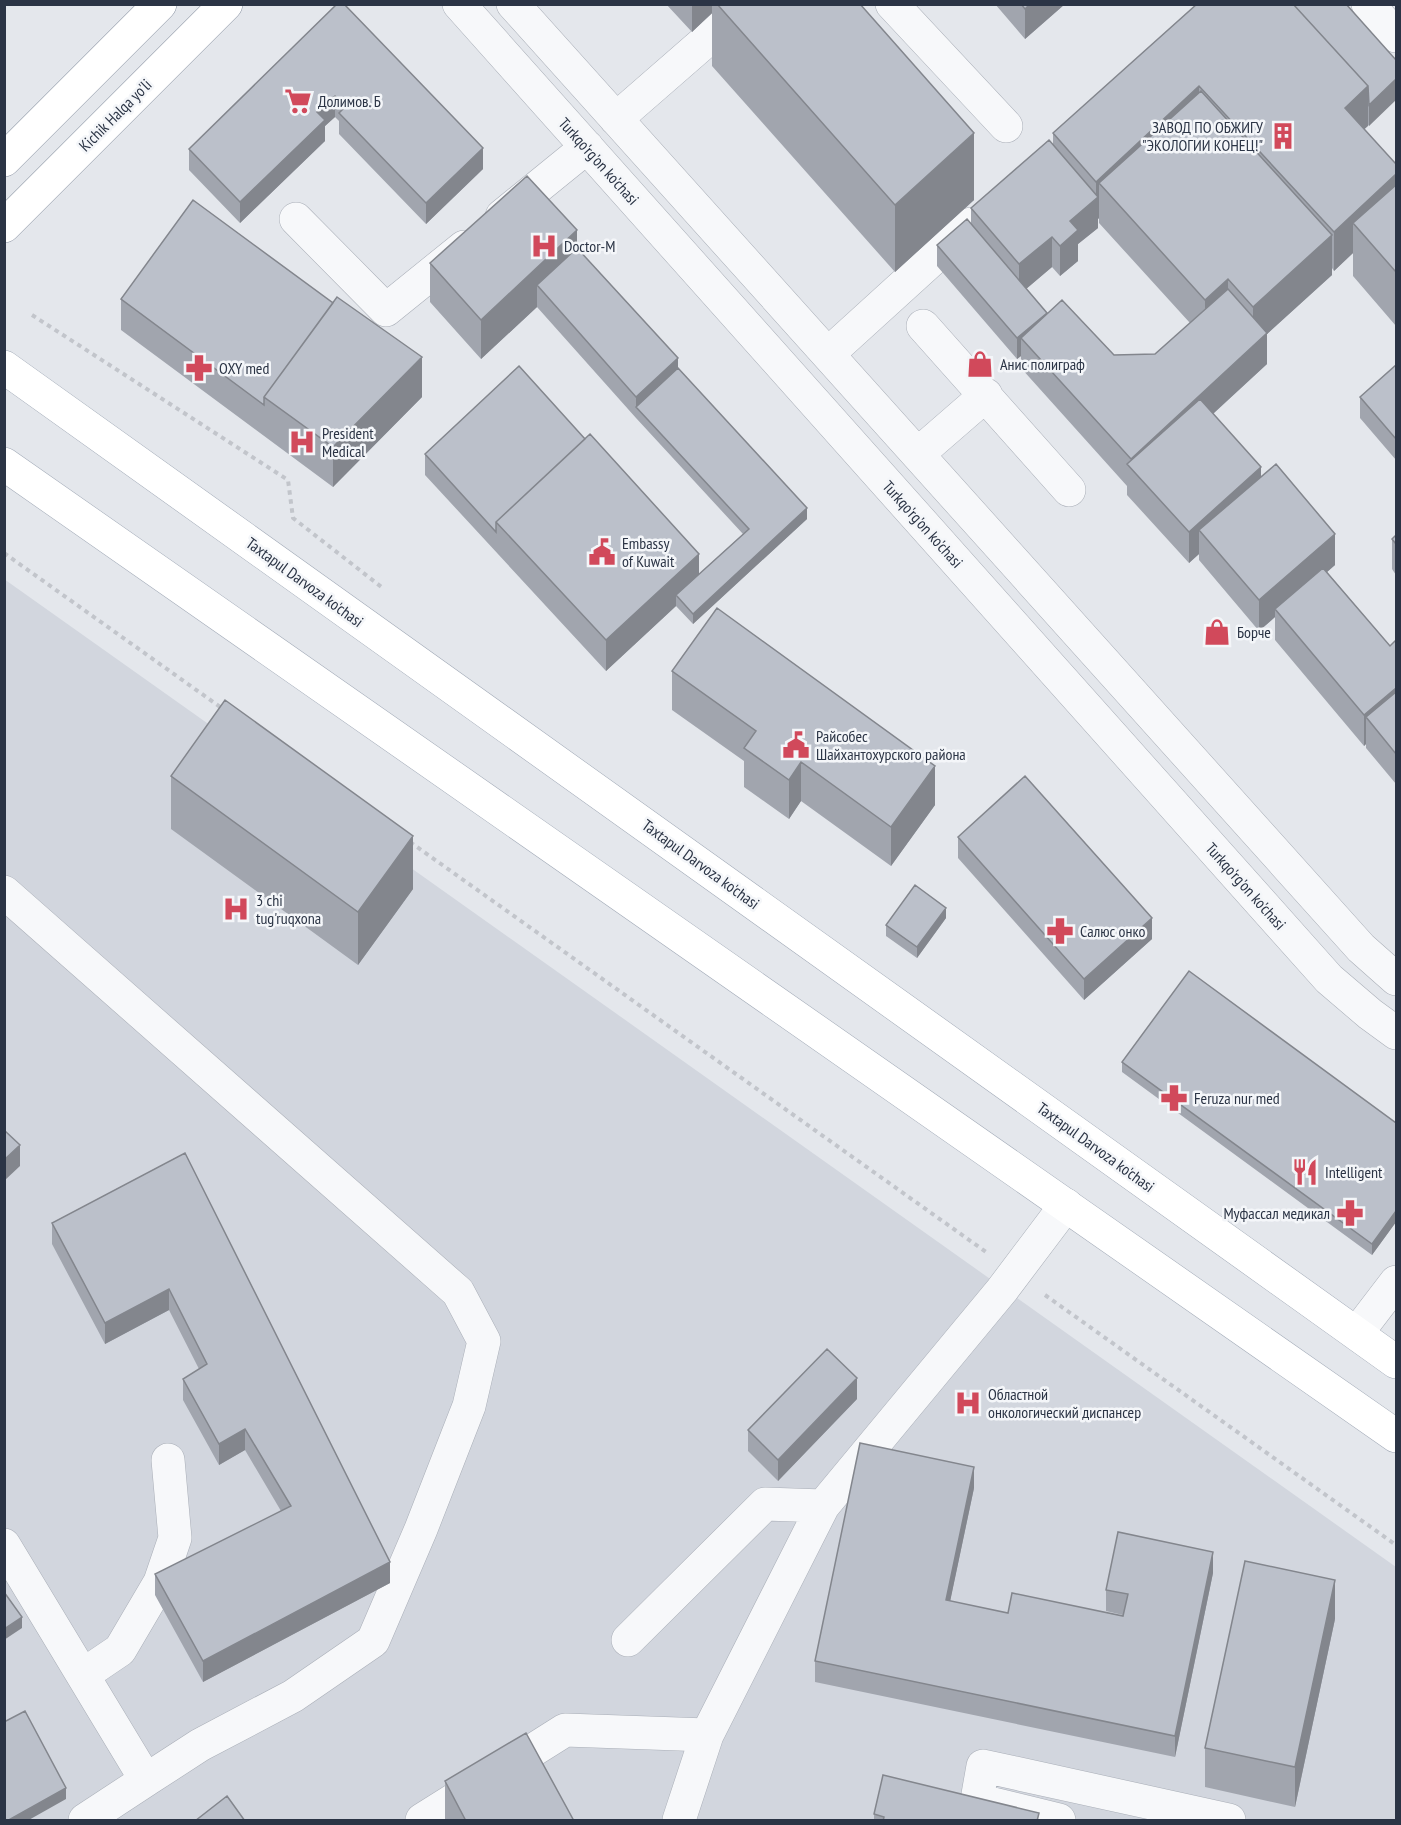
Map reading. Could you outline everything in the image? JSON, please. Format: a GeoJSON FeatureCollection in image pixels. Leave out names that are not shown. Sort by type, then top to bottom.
{"type":"FeatureCollection","features":[{"type":"Feature","properties":{"kind":"main road"},"geometry":{"type":"LineString","coordinates":[[4,160],[160,4]]}},
{"type":"Feature","properties":{"kind":"main road","name":"Kichik Halqa yo'li"},"geometry":{"type":"LineString","coordinates":[[4,226],[226,4]]}},
{"type":"Feature","properties":{"kind":"main road","name":"Taxtapul Darvoza ko'chasi"},"geometry":{"type":"LineString","coordinates":[[4,367],[1396,1362]]}},
{"type":"Feature","properties":{"kind":"main road"},"geometry":{"type":"LineString","coordinates":[[4,464],[1396,1436]]}},
{"type":"Feature","properties":{"kind":"street","name":"Turkqo'rg'on ko'chasi"},"geometry":{"type":"LineString","coordinates":[[459,4],[1329,979],[1396,1033]]}},
{"type":"Feature","properties":{"kind":"street"},"geometry":{"type":"LineString","coordinates":[[513,4],[1361,948],[1396,979]]}},
{"type":"Feature","properties":{"kind":"street"},"geometry":{"type":"LineString","coordinates":[[616,119],[748,4]]}},
{"type":"Feature","properties":{"kind":"street"},"geometry":{"type":"LineString","coordinates":[[892,4],[1006,126]]}},
{"type":"Feature","properties":{"kind":"street"},"geometry":{"type":"LineString","coordinates":[[1368,4],[1396,36]]}},
{"type":"Feature","properties":{"kind":"street"},"geometry":{"type":"LineString","coordinates":[[296,219],[386,310],[586,147]]}},
{"type":"Feature","properties":{"kind":"street"},"geometry":{"type":"LineString","coordinates":[[828,354],[998,200]]}},
{"type":"Feature","properties":{"kind":"street"},"geometry":{"type":"LineString","coordinates":[[924,326],[1069,490]]}},
{"type":"Feature","properties":{"kind":"street"},"geometry":{"type":"LineString","coordinates":[[918,454],[986,395]]}},
{"type":"Feature","properties":{"kind":"street"},"geometry":{"type":"LineString","coordinates":[[4,892],[458,1292],[484,1341],[469,1406],[422,1529],[373,1641],[293,1696],[200,1745],[85,1821]]}},
{"type":"Feature","properties":{"kind":"street"},"geometry":{"type":"LineString","coordinates":[[680,1821],[707,1735],[823,1506],[1016,1273],[1066,1205]]}},
{"type":"Feature","properties":{"kind":"street"},"geometry":{"type":"LineString","coordinates":[[1357,1333],[1396,1282]]}},
{"type":"Feature","properties":{"kind":"street"},"geometry":{"type":"LineString","coordinates":[[83,1675],[120,1650],[160,1582],[175,1538],[168,1460]]}},
{"type":"Feature","properties":{"kind":"street"},"geometry":{"type":"LineString","coordinates":[[628,1640],[765,1504],[823,1506]]}},
{"type":"Feature","properties":{"kind":"street"},"geometry":{"type":"LineString","coordinates":[[4,1545],[146,1780]]}},
{"type":"Feature","properties":{"kind":"street"},"geometry":{"type":"LineString","coordinates":[[422,1821],[565,1730],[707,1735]]}},
{"type":"Feature","properties":{"kind":"street"},"geometry":{"type":"LineString","coordinates":[[1059,1821],[977,1800],[983,1766],[1229,1821]]}},
{"type":"Feature","properties":{"kind":"path"},"geometry":{"type":"LineString","coordinates":[[4,553],[228,712]]}},
{"type":"Feature","properties":{"kind":"path"},"geometry":{"type":"LineString","coordinates":[[403,837],[1396,1545]]}},
{"type":"Feature","properties":{"kind":"shaded area","name":"3 chi tug'ruqxona"},"geometry":{"type":"Polygon","coordinates":[[[4,579],[1396,1567],[1396,1820],[5,1820],[4,579]]]}},
{"type":"Feature","properties":{"kind":"building"},"geometry":{"type":"Polygon","coordinates":[[[337,4],[344,4],[483,148],[426,203],[339,113],[345,107],[335,96],[317,112],[325,120],[240,202],[189,149],[337,4]]]}},
{"type":"Feature","properties":{"kind":"building"},"geometry":{"type":"Polygon","coordinates":[[[717,4],[860,4],[974,133],[895,205],[717,4]]]}},
{"type":"Feature","properties":{"kind":"building","name":"ЗАВОД ПО ОБЖИГУ \"ЭКОЛОГИИ КОНЕЦ!\""},"geometry":{"type":"Polygon","coordinates":[[[1197,4],[1293,4],[1368,86],[1345,108],[1396,164],[1396,174],[1334,232],[1199,86],[1096,182],[1053,133],[1197,4]]]}},
{"type":"Feature","properties":{"kind":"building"},"geometry":{"type":"Polygon","coordinates":[[[1293,4],[1346,4],[1396,60],[1396,79],[1369,105],[1368,86],[1293,4]]]}},
{"type":"Feature","properties":{"kind":"building"},"geometry":{"type":"Polygon","coordinates":[[[1201,91],[1332,235],[1253,307],[1228,279],[1205,300],[1099,183],[1201,91]]]}},
{"type":"Feature","properties":{"kind":"building"},"geometry":{"type":"Polygon","coordinates":[[[1049,140],[1098,197],[1070,221],[1078,230],[1060,246],[1052,237],[1019,264],[971,208],[1049,140]]]}},
{"type":"Feature","properties":{"kind":"building"},"geometry":{"type":"Polygon","coordinates":[[[527,176],[577,230],[481,320],[430,263],[527,176]]]}},
{"type":"Feature","properties":{"kind":"building"},"geometry":{"type":"Polygon","coordinates":[[[1396,185],[1396,272],[1353,223],[1396,185]]]}},
{"type":"Feature","properties":{"kind":"building"},"geometry":{"type":"Polygon","coordinates":[[[193,200],[333,303],[264,397],[264,405],[121,299],[193,200]]]}},
{"type":"Feature","properties":{"kind":"building"},"geometry":{"type":"Polygon","coordinates":[[[967,219],[1047,313],[1017,338],[937,245],[967,219]]]}},
{"type":"Feature","properties":{"kind":"building"},"geometry":{"type":"Polygon","coordinates":[[[577,248],[678,358],[636,397],[537,285],[577,248]]]}},
{"type":"Feature","properties":{"kind":"building"},"geometry":{"type":"Polygon","coordinates":[[[1228,289],[1267,333],[1131,459],[1021,338],[1062,300],[1114,355],[1155,354],[1228,289]]]}},
{"type":"Feature","properties":{"kind":"building"},"geometry":{"type":"Polygon","coordinates":[[[337,297],[422,357],[333,447],[264,397],[337,297]]]}},
{"type":"Feature","properties":{"kind":"building"},"geometry":{"type":"Polygon","coordinates":[[[1396,365],[1396,439],[1360,397],[1396,365]]]}},
{"type":"Feature","properties":{"kind":"building"},"geometry":{"type":"Polygon","coordinates":[[[519,366],[585,439],[496,522],[496,532],[425,454],[519,366]]]}},
{"type":"Feature","properties":{"kind":"building"},"geometry":{"type":"Polygon","coordinates":[[[678,368],[807,508],[693,614],[676,595],[749,529],[636,407],[678,368]]]}},
{"type":"Feature","properties":{"kind":"building"},"geometry":{"type":"Polygon","coordinates":[[[1200,399],[1261,467],[1189,532],[1127,464],[1200,399]]]}},
{"type":"Feature","properties":{"kind":"building"},"geometry":{"type":"Polygon","coordinates":[[[590,434],[699,554],[606,640],[496,522],[590,434]]]}},
{"type":"Feature","properties":{"kind":"building"},"geometry":{"type":"Polygon","coordinates":[[[1276,464],[1335,534],[1259,600],[1199,530],[1276,464]]]}},
{"type":"Feature","properties":{"kind":"building"},"geometry":{"type":"Polygon","coordinates":[[[1323,568],[1390,646],[1396,640],[1396,688],[1364,715],[1275,609],[1323,568]]]}},
{"type":"Feature","properties":{"kind":"building"},"geometry":{"type":"Polygon","coordinates":[[[717,608],[935,766],[891,827],[801,762],[789,780],[744,748],[756,731],[672,671],[717,608]]]}},
{"type":"Feature","properties":{"kind":"building"},"geometry":{"type":"Polygon","coordinates":[[[1396,692],[1396,754],[1366,717],[1396,692]]]}},
{"type":"Feature","properties":{"kind":"building"},"geometry":{"type":"Polygon","coordinates":[[[225,700],[413,836],[358,912],[171,776],[225,700]]]}},
{"type":"Feature","properties":{"kind":"building"},"geometry":{"type":"Polygon","coordinates":[[[1025,776],[1152,918],[1084,979],[958,837],[1025,776]]]}},
{"type":"Feature","properties":{"kind":"building"},"geometry":{"type":"Polygon","coordinates":[[[915,885],[946,908],[917,947],[886,925],[915,885]]]}},
{"type":"Feature","properties":{"kind":"building"},"geometry":{"type":"Polygon","coordinates":[[[1189,971],[1396,1123],[1396,1211],[1372,1244],[1122,1062],[1189,971]]]}},
{"type":"Feature","properties":{"kind":"building"},"geometry":{"type":"Polygon","coordinates":[[[4,1130],[20,1145],[4,1160],[4,1130]]]}},
{"type":"Feature","properties":{"kind":"building"},"geometry":{"type":"Polygon","coordinates":[[[185,1153],[390,1562],[203,1661],[155,1574],[291,1506],[245,1429],[219,1444],[183,1379],[207,1364],[169,1289],[105,1323],[52,1223],[185,1153]]]}},
{"type":"Feature","properties":{"kind":"building"},"geometry":{"type":"Polygon","coordinates":[[[827,1349],[857,1378],[778,1460],[748,1430],[827,1349]]]}},
{"type":"Feature","properties":{"kind":"building"},"geometry":{"type":"Polygon","coordinates":[[[860,1443],[974,1467],[946,1600],[1008,1613],[1012,1593],[1123,1616],[1128,1594],[1106,1590],[1118,1532],[1213,1552],[1175,1736],[815,1661],[860,1443]]]}},
{"type":"Feature","properties":{"kind":"building"},"geometry":{"type":"Polygon","coordinates":[[[1245,1561],[1335,1580],[1295,1767],[1205,1748],[1245,1561]]]}},
{"type":"Feature","properties":{"kind":"building"},"geometry":{"type":"Polygon","coordinates":[[[4,1592],[22,1617],[4,1629],[4,1592]]]}},
{"type":"Feature","properties":{"kind":"building"},"geometry":{"type":"Polygon","coordinates":[[[25,1711],[66,1788],[4,1821],[4,1722],[25,1711]]]}},
{"type":"Feature","properties":{"kind":"building"},"geometry":{"type":"Polygon","coordinates":[[[526,1733],[574,1821],[466,1821],[445,1781],[526,1733]]]}},
{"type":"Feature","properties":{"kind":"building"},"geometry":{"type":"Polygon","coordinates":[[[883,1775],[1039,1813],[1037,1821],[883,1821],[884,1817],[874,1814],[883,1775]]]}},
{"type":"Feature","properties":{"kind":"building"},"geometry":{"type":"Polygon","coordinates":[[[227,1796],[245,1821],[195,1821],[227,1796]]]}},
{"type":"Feature","properties":{"kind":"place","name":"Долимов. Б"},"geometry":{"type":"Point","coordinates":[298,101]}},
{"type":"Feature","properties":{"kind":"place","name":"ЗАВОД ПО ОБЖИГУ \"ЭКОЛОГИИ КОНЕЦ!\""},"geometry":{"type":"Point","coordinates":[1283,136]}},
{"type":"Feature","properties":{"kind":"place","name":"Doctor-M"},"geometry":{"type":"Point","coordinates":[544,246]}},
{"type":"Feature","properties":{"kind":"place","name":"Анис полиграф"},"geometry":{"type":"Point","coordinates":[980,364]}},
{"type":"Feature","properties":{"kind":"place","name":"OXY med"},"geometry":{"type":"Point","coordinates":[199,368]}},
{"type":"Feature","properties":{"kind":"place","name":"President Medical"},"geometry":{"type":"Point","coordinates":[302,442]}},
{"type":"Feature","properties":{"kind":"place","name":"Embassy of Kuwait"},"geometry":{"type":"Point","coordinates":[602,552]}},
{"type":"Feature","properties":{"kind":"place","name":"Борче"},"geometry":{"type":"Point","coordinates":[1217,632]}},
{"type":"Feature","properties":{"kind":"place","name":"Райсобес Шайхантохурского района"},"geometry":{"type":"Point","coordinates":[796,745]}},
{"type":"Feature","properties":{"kind":"place","name":"3 chi tug'ruqxona"},"geometry":{"type":"Point","coordinates":[236,909]}},
{"type":"Feature","properties":{"kind":"place","name":"Салюс онко"},"geometry":{"type":"Point","coordinates":[1060,931]}},
{"type":"Feature","properties":{"kind":"place","name":"Feruza nur med"},"geometry":{"type":"Point","coordinates":[1174,1098]}},
{"type":"Feature","properties":{"kind":"place","name":"Intelligent"},"geometry":{"type":"Point","coordinates":[1305,1172]}},
{"type":"Feature","properties":{"kind":"place","name":"Муфассал медикал"},"geometry":{"type":"Point","coordinates":[1350,1213]}},
{"type":"Feature","properties":{"kind":"place","name":"Областной онкологический диспансер"},"geometry":{"type":"Point","coordinates":[968,1403]}}]}
